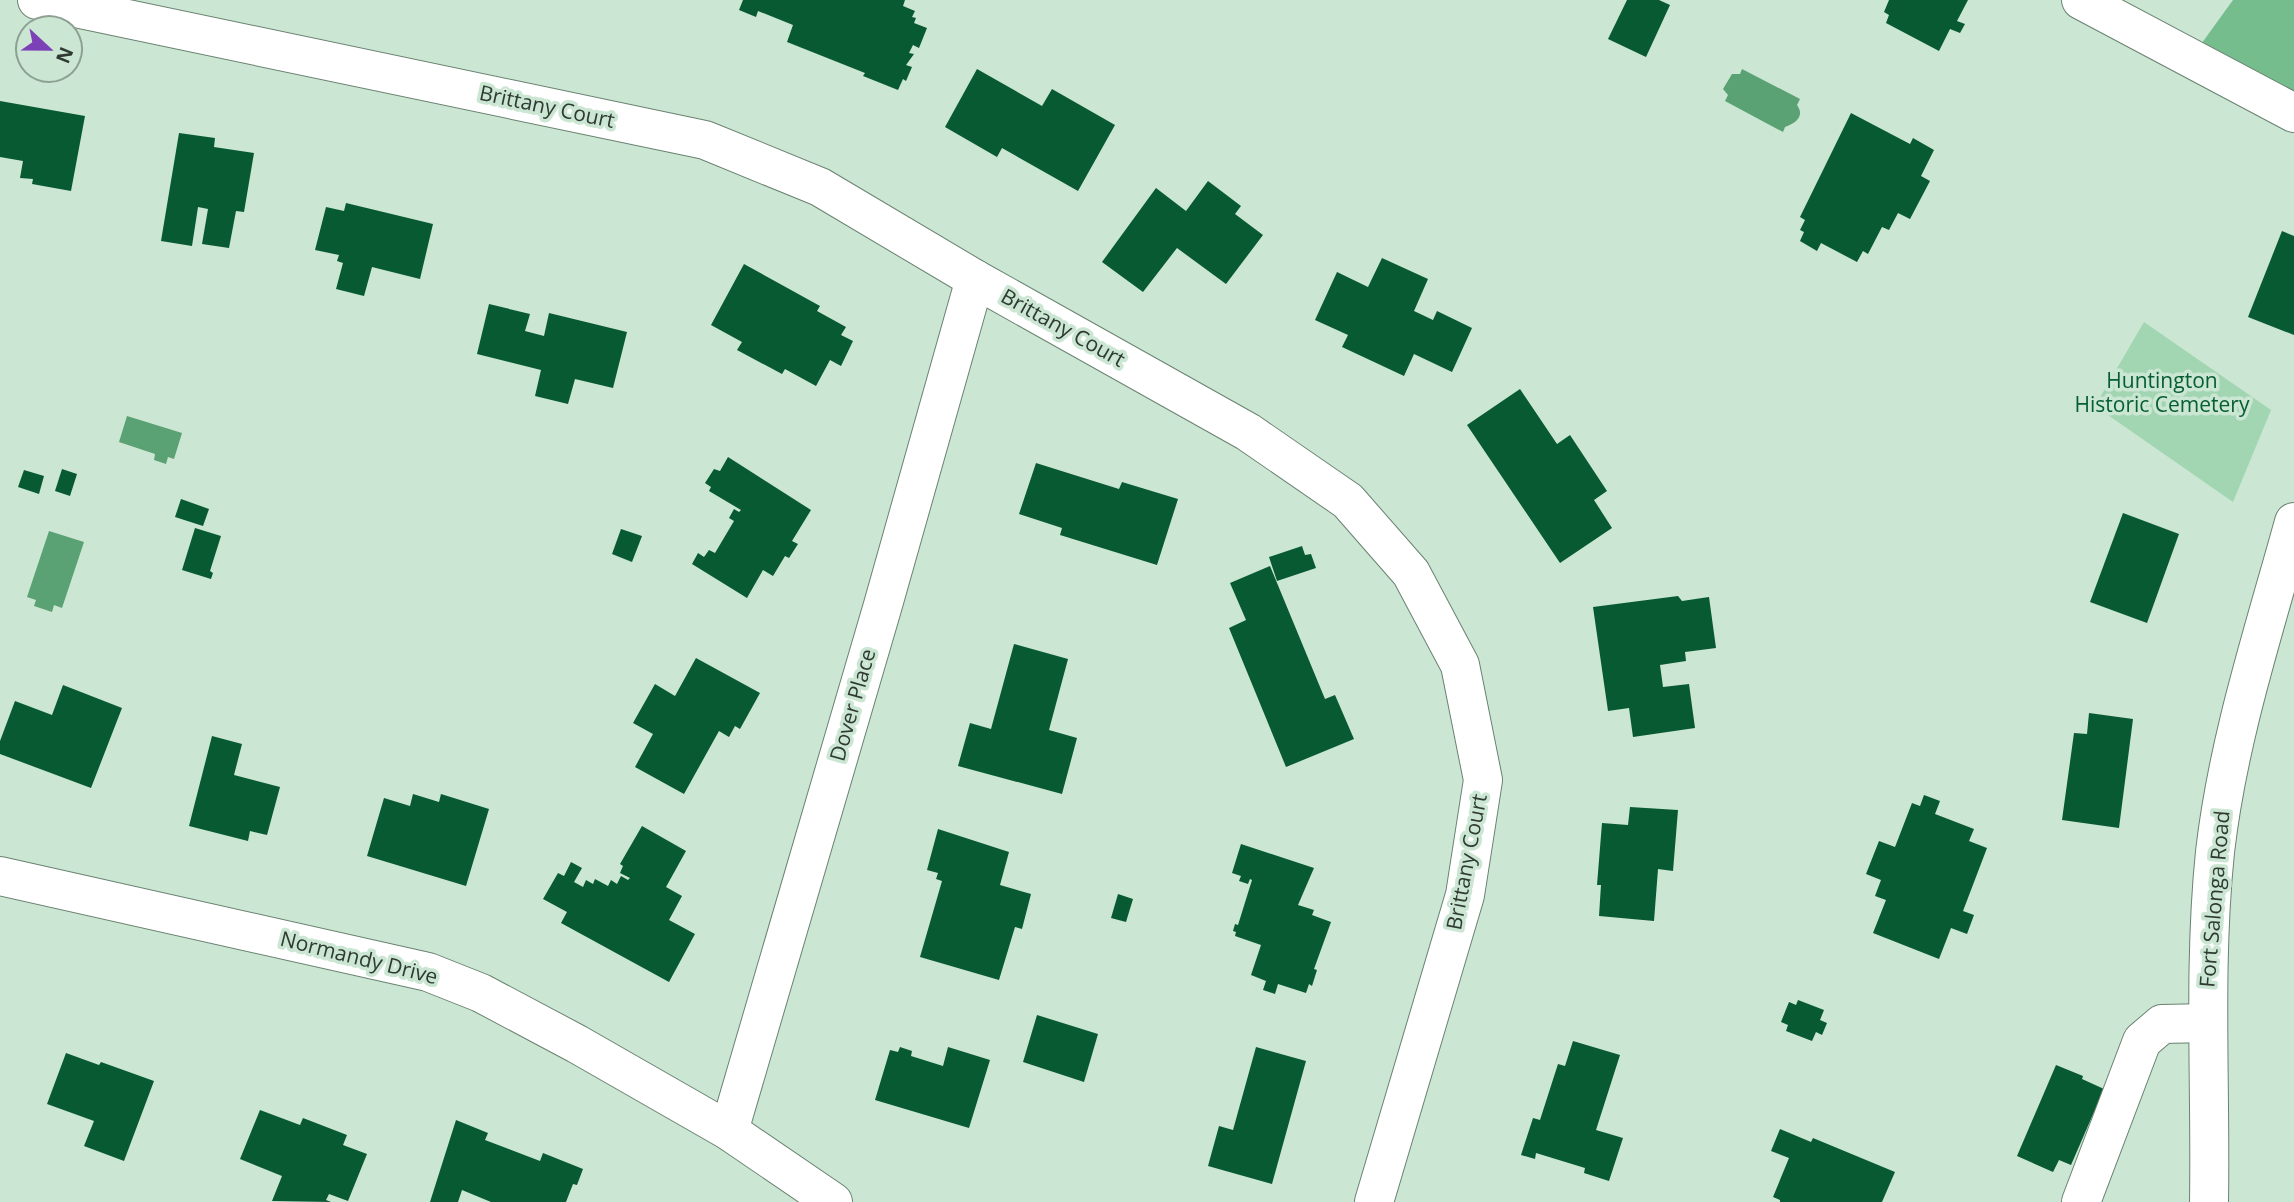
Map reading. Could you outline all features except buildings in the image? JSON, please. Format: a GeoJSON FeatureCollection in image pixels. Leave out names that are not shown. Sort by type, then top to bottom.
{"type":"FeatureCollection","features":[{"type":"Feature","properties":{"kind":"street","name":"Brittany Court"},"geometry":{"type":"LineString","coordinates":[[37,0],[705,140],[820,187],[975,279],[1248,432],[1348,501],[1410,573],[1460,665],[1483,780],[1465,895],[1374,1202]]}},
{"type":"Feature","properties":{"kind":"street"},"geometry":{"type":"LineString","coordinates":[[2081,0],[2294,113]]}},
{"type":"Feature","properties":{"kind":"street","name":"Dover Place"},"geometry":{"type":"LineString","coordinates":[[729,1131],[975,279]]}},
{"type":"Feature","properties":{"kind":"street","name":"Fort Salonga Road"},"geometry":{"type":"LineString","coordinates":[[2209,1202],[2207,996],[2215,852],[2235,733],[2294,522]]}},
{"type":"Feature","properties":{"kind":"street","name":"Normandy Drive"},"geometry":{"type":"LineString","coordinates":[[0,876],[428,971],[481,993],[577,1044],[729,1131],[833,1202]]}},
{"type":"Feature","properties":{"kind":"street"},"geometry":{"type":"LineString","coordinates":[[2081,1202],[2142,1041],[2162,1024],[2207,1023]]}},
{"type":"Feature","properties":{"kind":"green space","name":"Huntington Historic Cemetery"},"geometry":{"type":"Polygon","coordinates":[[[2144,322],[2271,410],[2233,502],[2095,406],[2144,322]]]}},
{"type":"Feature","properties":{"kind":"shaded area"},"geometry":{"type":"Polygon","coordinates":[[[2233,0],[2294,0],[2294,93],[2199,47],[2233,0]]]}},
{"type":"Feature","properties":{"kind":"shaded area"},"geometry":{"type":"Polygon","coordinates":[[[1742,69],[1800,99],[1797,105],[1800,116],[1785,127],[1783,132],[1725,101],[1728,95],[1723,89],[1732,74],[1740,74],[1742,69]]]}},
{"type":"Feature","properties":{"kind":"shaded area"},"geometry":{"type":"Polygon","coordinates":[[[127,416],[182,433],[174,459],[168,457],[166,464],[154,460],[155,454],[119,442],[127,416]]]}},
{"type":"Feature","properties":{"kind":"shaded area"},"geometry":{"type":"Polygon","coordinates":[[[49,531],[84,542],[62,608],[54,605],[52,612],[34,606],[36,600],[27,597],[49,531]]]}}]}
